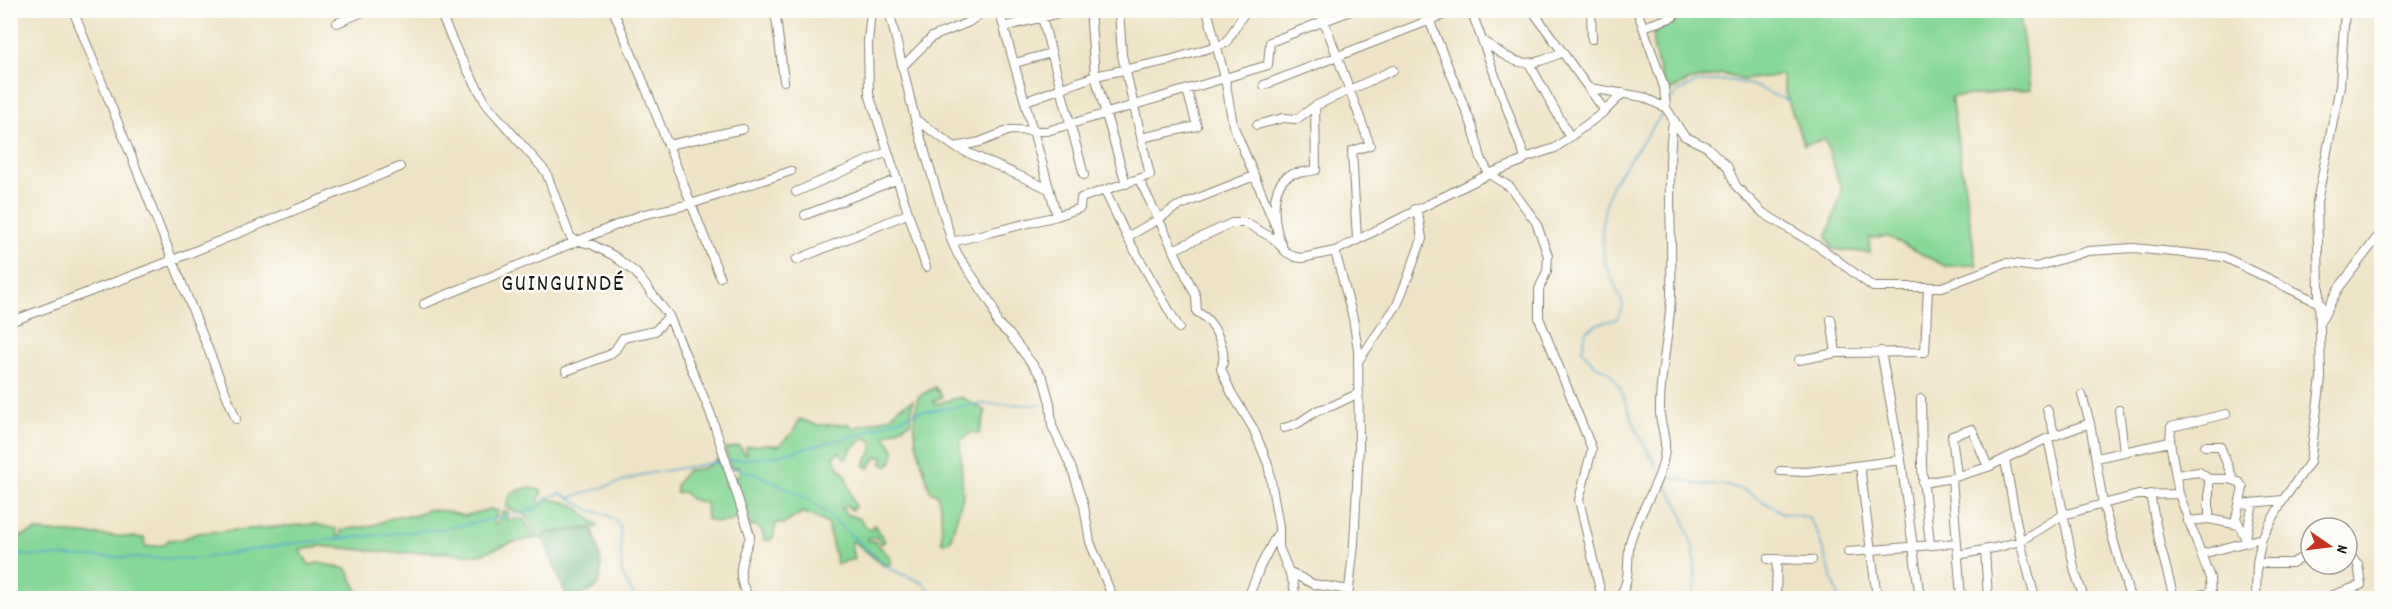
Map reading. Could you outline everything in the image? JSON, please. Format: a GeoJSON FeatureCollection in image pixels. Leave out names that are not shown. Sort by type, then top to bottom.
{"type":"FeatureCollection","features":[{"type":"Feature","properties":{"kind":"street"},"geometry":{"type":"LineString","coordinates":[[74,10],[236,418]]}},
{"type":"Feature","properties":{"kind":"street"},"geometry":{"type":"LineString","coordinates":[[337,23],[367,10]]}},
{"type":"Feature","properties":{"kind":"street"},"geometry":{"type":"LineString","coordinates":[[439,10],[458,53],[487,105],[546,172],[568,234],[572,238],[614,256],[636,273],[669,316],[710,412],[749,532],[750,537],[740,569],[741,584],[750,598]]}},
{"type":"Feature","properties":{"kind":"street"},"geometry":{"type":"LineString","coordinates":[[613,10],[720,277]]}},
{"type":"Feature","properties":{"kind":"street"},"geometry":{"type":"LineString","coordinates":[[775,10],[784,81]]}},
{"type":"Feature","properties":{"kind":"street"},"geometry":{"type":"LineString","coordinates":[[871,10],[868,42],[869,93],[926,267]]}},
{"type":"Feature","properties":{"kind":"street"},"geometry":{"type":"LineString","coordinates":[[889,10],[915,119],[952,242],[958,255],[992,305],[997,323],[1010,335],[1041,375],[1050,403],[1052,426],[1072,469],[1084,506],[1089,538],[1113,598]]}},
{"type":"Feature","properties":{"kind":"street"},"geometry":{"type":"LineString","coordinates":[[902,67],[932,37],[969,22],[985,10]]}},
{"type":"Feature","properties":{"kind":"street"},"geometry":{"type":"LineString","coordinates":[[999,10],[1057,216]]}},
{"type":"Feature","properties":{"kind":"street"},"geometry":{"type":"LineString","coordinates":[[1004,27],[1041,14],[1071,10]]}},
{"type":"Feature","properties":{"kind":"street"},"geometry":{"type":"LineString","coordinates":[[1090,10],[1095,76],[1126,184]]}},
{"type":"Feature","properties":{"kind":"street"},"geometry":{"type":"LineString","coordinates":[[952,242],[1057,216],[1080,208],[1081,198],[1150,175],[1122,55],[1119,10]]}},
{"type":"Feature","properties":{"kind":"street"},"geometry":{"type":"LineString","coordinates":[[1207,10],[1225,78],[1233,125],[1284,249]]}},
{"type":"Feature","properties":{"kind":"street"},"geometry":{"type":"LineString","coordinates":[[1320,10],[1370,145],[1352,151],[1357,240]]}},
{"type":"Feature","properties":{"kind":"street"},"geometry":{"type":"LineString","coordinates":[[955,147],[980,142],[1010,130],[1047,131],[1268,65],[1270,42],[1353,10]]}},
{"type":"Feature","properties":{"kind":"street"},"geometry":{"type":"LineString","coordinates":[[1425,10],[1473,128],[1481,158],[1489,174],[1510,187],[1536,222],[1548,256],[1547,271],[1539,289],[1539,318],[1592,449],[1579,500],[1602,598]]}},
{"type":"Feature","properties":{"kind":"street"},"geometry":{"type":"LineString","coordinates":[[1264,85],[1456,10]]}},
{"type":"Feature","properties":{"kind":"street"},"geometry":{"type":"LineString","coordinates":[[1471,10],[1525,158]]}},
{"type":"Feature","properties":{"kind":"street"},"geometry":{"type":"LineString","coordinates":[[1533,10],[1605,111]]}},
{"type":"Feature","properties":{"kind":"street"},"geometry":{"type":"LineString","coordinates":[[1591,10],[1592,39]]}},
{"type":"Feature","properties":{"kind":"street"},"geometry":{"type":"LineString","coordinates":[[1637,10],[1664,87],[1666,108],[1684,136],[1707,147],[1727,166],[1736,186],[1763,213],[1821,248],[1871,286],[1928,288],[1948,285],[2006,263],[2036,267],[2088,251],[2133,248],[2224,257],[2321,304]]}},
{"type":"Feature","properties":{"kind":"street"},"geometry":{"type":"LineString","coordinates":[[1643,27],[1673,17],[1673,10]]}},
{"type":"Feature","properties":{"kind":"street"},"geometry":{"type":"LineString","coordinates":[[2256,598],[2257,563],[2262,538],[2283,500],[2310,462],[2321,378],[2317,202],[2340,86],[2345,10]]}},
{"type":"Feature","properties":{"kind":"street"},"geometry":{"type":"LineString","coordinates":[[1026,101],[1095,76],[1226,43],[1245,11]]}},
{"type":"Feature","properties":{"kind":"street"},"geometry":{"type":"LineString","coordinates":[[1041,14],[1084,175]]}},
{"type":"Feature","properties":{"kind":"street"},"geometry":{"type":"LineString","coordinates":[[1482,40],[1515,60],[1529,63],[1536,63],[1563,52]]}},
{"type":"Feature","properties":{"kind":"street"},"geometry":{"type":"LineString","coordinates":[[1015,63],[1052,53]]}},
{"type":"Feature","properties":{"kind":"street"},"geometry":{"type":"LineString","coordinates":[[1529,63],[1570,137]]}},
{"type":"Feature","properties":{"kind":"street"},"geometry":{"type":"LineString","coordinates":[[1257,125],[1283,118],[1297,119],[1315,106],[1393,70]]}},
{"type":"Feature","properties":{"kind":"street"},"geometry":{"type":"LineString","coordinates":[[1590,88],[1643,97],[1666,108]]}},
{"type":"Feature","properties":{"kind":"street"},"geometry":{"type":"LineString","coordinates":[[1141,138],[1197,126],[1187,90]]}},
{"type":"Feature","properties":{"kind":"street"},"geometry":{"type":"LineString","coordinates":[[1175,249],[1232,223],[1246,223],[1274,239],[1290,255],[1302,258],[1335,251],[1489,174],[1555,148],[1605,111],[1623,93]]}},
{"type":"Feature","properties":{"kind":"street"},"geometry":{"type":"LineString","coordinates":[[1275,225],[1274,210],[1279,187],[1290,175],[1316,170],[1315,106]]}},
{"type":"Feature","properties":{"kind":"street"},"geometry":{"type":"LineString","coordinates":[[915,119],[955,147],[1049,189]]}},
{"type":"Feature","properties":{"kind":"street"},"geometry":{"type":"LineString","coordinates":[[1618,598],[1627,581],[1630,543],[1644,505],[1661,475],[1666,447],[1660,414],[1661,378],[1670,321],[1670,156],[1673,121]]}},
{"type":"Feature","properties":{"kind":"street"},"geometry":{"type":"LineString","coordinates":[[668,145],[743,129]]}},
{"type":"Feature","properties":{"kind":"street"},"geometry":{"type":"LineString","coordinates":[[796,192],[887,152]]}},
{"type":"Feature","properties":{"kind":"street"},"geometry":{"type":"LineString","coordinates":[[10,322],[173,260],[400,167]]}},
{"type":"Feature","properties":{"kind":"street"},"geometry":{"type":"LineString","coordinates":[[424,304],[641,215],[691,204],[791,171]]}},
{"type":"Feature","properties":{"kind":"street"},"geometry":{"type":"LineString","coordinates":[[1127,237],[1176,207],[1254,176]]}},
{"type":"Feature","properties":{"kind":"street"},"geometry":{"type":"LineString","coordinates":[[1139,179],[1196,296],[1197,312],[1204,315],[1221,340],[1224,364],[1221,369],[1224,377],[1252,428],[1268,464],[1279,526],[1279,547],[1293,582],[1296,598]]}},
{"type":"Feature","properties":{"kind":"street"},"geometry":{"type":"LineString","coordinates":[[806,215],[896,180]]}},
{"type":"Feature","properties":{"kind":"street"},"geometry":{"type":"LineString","coordinates":[[1106,191],[1127,237],[1179,328]]}},
{"type":"Feature","properties":{"kind":"street"},"geometry":{"type":"LineString","coordinates":[[1358,361],[1397,305],[1408,277],[1422,239],[1415,209]]}},
{"type":"Feature","properties":{"kind":"street"},"geometry":{"type":"LineString","coordinates":[[796,260],[908,214]]}},
{"type":"Feature","properties":{"kind":"street"},"geometry":{"type":"LineString","coordinates":[[2321,321],[2338,289],[2382,231]]}},
{"type":"Feature","properties":{"kind":"street"},"geometry":{"type":"LineString","coordinates":[[1286,569],[1298,578],[1348,594],[1354,544],[1358,361],[1353,318],[1335,251]]}},
{"type":"Feature","properties":{"kind":"street"},"geometry":{"type":"LineString","coordinates":[[1798,360],[1836,353],[1925,352],[1928,288]]}},
{"type":"Feature","properties":{"kind":"street"},"geometry":{"type":"LineString","coordinates":[[566,371],[609,355],[623,338],[655,331],[669,316]]}},
{"type":"Feature","properties":{"kind":"street"},"geometry":{"type":"LineString","coordinates":[[1831,319],[1836,353]]}},
{"type":"Feature","properties":{"kind":"street"},"geometry":{"type":"LineString","coordinates":[[1881,351],[1901,460],[1920,598]]}},
{"type":"Feature","properties":{"kind":"street"},"geometry":{"type":"LineString","coordinates":[[1284,428],[1297,424],[1318,410],[1359,393]]}},
{"type":"Feature","properties":{"kind":"street"},"geometry":{"type":"LineString","coordinates":[[2082,395],[2090,423],[2103,504],[2130,598]]}},
{"type":"Feature","properties":{"kind":"street"},"geometry":{"type":"LineString","coordinates":[[1921,399],[1923,483],[1930,544]]}},
{"type":"Feature","properties":{"kind":"street"},"geometry":{"type":"LineString","coordinates":[[2046,409],[2063,515],[2075,572],[2084,598]]}},
{"type":"Feature","properties":{"kind":"street"},"geometry":{"type":"LineString","coordinates":[[2118,410],[2124,451]]}},
{"type":"Feature","properties":{"kind":"street"},"geometry":{"type":"LineString","coordinates":[[2188,598],[2211,595],[2210,578],[2179,494],[2170,442],[2171,427],[2226,414]]}},
{"type":"Feature","properties":{"kind":"street"},"geometry":{"type":"LineString","coordinates":[[1923,483],[1988,467],[2052,437],[2090,423]]}},
{"type":"Feature","properties":{"kind":"street"},"geometry":{"type":"LineString","coordinates":[[1961,598],[1952,436],[1972,429],[1988,467]]}},
{"type":"Feature","properties":{"kind":"street"},"geometry":{"type":"LineString","coordinates":[[2096,458],[2170,442]]}},
{"type":"Feature","properties":{"kind":"street"},"geometry":{"type":"LineString","coordinates":[[2205,446],[2220,446],[2233,479]]}},
{"type":"Feature","properties":{"kind":"street"},"geometry":{"type":"LineString","coordinates":[[1779,471],[1807,472],[1901,460]]}},
{"type":"Feature","properties":{"kind":"street"},"geometry":{"type":"LineString","coordinates":[[2006,460],[2020,541],[2035,598]]}},
{"type":"Feature","properties":{"kind":"street"},"geometry":{"type":"LineString","coordinates":[[1860,466],[1877,598]]}},
{"type":"Feature","properties":{"kind":"street"},"geometry":{"type":"LineString","coordinates":[[2176,475],[2199,472],[2209,479],[2233,479],[2239,482],[2243,488],[2236,518],[2246,539]]}},
{"type":"Feature","properties":{"kind":"street"},"geometry":{"type":"LineString","coordinates":[[2209,479],[2209,519]]}},
{"type":"Feature","properties":{"kind":"street"},"geometry":{"type":"LineString","coordinates":[[1958,555],[2020,541],[2063,515],[2150,494],[2179,494]]}},
{"type":"Feature","properties":{"kind":"street"},"geometry":{"type":"LineString","coordinates":[[2150,494],[2174,598]]}},
{"type":"Feature","properties":{"kind":"street"},"geometry":{"type":"LineString","coordinates":[[2240,504],[2283,500]]}},
{"type":"Feature","properties":{"kind":"street"},"geometry":{"type":"LineString","coordinates":[[2246,539],[2253,503]]}},
{"type":"Feature","properties":{"kind":"street"},"geometry":{"type":"LineString","coordinates":[[2188,521],[2209,519],[2239,525]]}},
{"type":"Feature","properties":{"kind":"street"},"geometry":{"type":"LineString","coordinates":[[1248,598],[1260,567],[1272,548],[1279,526]]}},
{"type":"Feature","properties":{"kind":"street"},"geometry":{"type":"LineString","coordinates":[[2202,554],[2246,539],[2262,538]]}},
{"type":"Feature","properties":{"kind":"street"},"geometry":{"type":"LineString","coordinates":[[1848,552],[1957,543]]}},
{"type":"Feature","properties":{"kind":"street"},"geometry":{"type":"LineString","coordinates":[[1985,550],[1988,598]]}},
{"type":"Feature","properties":{"kind":"street"},"geometry":{"type":"LineString","coordinates":[[1768,559],[1812,560]]}},
{"type":"Feature","properties":{"kind":"street"},"geometry":{"type":"LineString","coordinates":[[1777,559],[1776,598],[1826,598]]}},
{"type":"Feature","properties":{"kind":"street"},"geometry":{"type":"LineString","coordinates":[[2257,563],[2292,563],[2299,559]]}},
{"type":"Feature","properties":{"kind":"street"},"geometry":{"type":"LineString","coordinates":[[2327,598],[2361,585],[2359,571]]}},
{"type":"Feature","properties":{"kind":"green space"},"geometry":{"type":"Polygon","coordinates":[[[1692,11],[2019,11],[2030,90],[1951,97],[1977,268],[1976,265],[1945,266],[1889,237],[1869,238],[1870,253],[1832,249],[1827,236],[1842,192],[1825,139],[1804,145],[1785,92],[1782,75],[1743,80],[1722,74],[1688,81],[1668,92],[1655,56],[1653,34],[1673,22],[1690,16],[1692,11]]]}},
{"type":"Feature","properties":{"kind":"green space"},"geometry":{"type":"Polygon","coordinates":[[[935,387],[942,397],[933,401],[935,404],[961,397],[986,411],[979,434],[972,432],[960,441],[963,496],[950,541],[942,543],[941,508],[937,494],[930,491],[916,442],[914,421],[918,397],[935,387]]]}},
{"type":"Feature","properties":{"kind":"green space"},"geometry":{"type":"Polygon","coordinates":[[[913,400],[910,423],[885,435],[894,450],[893,460],[887,466],[882,464],[883,458],[879,456],[869,468],[864,465],[871,453],[873,442],[865,437],[851,450],[846,459],[839,452],[834,457],[845,474],[855,507],[852,510],[846,505],[842,508],[846,514],[860,519],[869,530],[874,525],[885,541],[881,544],[876,537],[868,538],[868,541],[874,541],[891,558],[891,564],[883,565],[853,541],[851,545],[854,559],[837,564],[827,523],[803,512],[784,524],[776,523],[773,538],[767,541],[764,540],[763,532],[754,525],[751,528],[733,477],[740,475],[738,467],[731,469],[725,449],[739,446],[745,454],[747,453],[746,447],[766,444],[778,446],[793,432],[800,419],[816,425],[850,424],[853,428],[891,417],[898,408],[913,400]]]}},
{"type":"Feature","properties":{"kind":"green space"},"geometry":{"type":"Polygon","coordinates":[[[717,459],[727,476],[724,485],[732,489],[740,511],[734,519],[726,522],[707,519],[706,503],[690,499],[684,492],[676,493],[676,485],[687,470],[703,468],[717,459]]]}},
{"type":"Feature","properties":{"kind":"green space"},"geometry":{"type":"Polygon","coordinates":[[[528,487],[542,491],[538,503],[542,504],[549,499],[571,504],[598,527],[546,533],[543,538],[539,539],[527,516],[506,507],[511,494],[528,487]]]}},
{"type":"Feature","properties":{"kind":"green space"},"geometry":{"type":"Polygon","coordinates":[[[490,509],[498,511],[493,523],[497,524],[503,511],[508,512],[507,520],[524,519],[535,538],[511,543],[479,555],[434,552],[395,553],[321,546],[300,550],[309,565],[319,563],[347,569],[361,598],[11,598],[11,540],[36,531],[144,538],[145,547],[164,545],[168,540],[183,539],[197,533],[315,524],[336,529],[337,536],[341,536],[341,530],[371,526],[397,516],[414,516],[427,510],[445,511],[464,516],[490,509]]]}},
{"type":"Feature","properties":{"kind":"green space"},"geometry":{"type":"Polygon","coordinates":[[[583,528],[593,530],[601,565],[601,576],[592,591],[581,595],[566,595],[543,538],[546,533],[583,528]]]}},
{"type":"Feature","properties":{"kind":"waterway"},"geometry":{"type":"LineString","coordinates":[[1669,103],[1685,88],[1707,81],[1743,83],[1788,100]]}},
{"type":"Feature","properties":{"kind":"waterway"},"geometry":{"type":"LineString","coordinates":[[1658,469],[1639,435],[1619,386],[1609,372],[1593,364],[1582,350],[1586,331],[1598,324],[1617,319],[1623,305],[1604,260],[1602,224],[1612,184],[1665,110]]}},
{"type":"Feature","properties":{"kind":"waterway"},"geometry":{"type":"LineString","coordinates":[[728,461],[775,456],[857,435],[918,412],[980,404],[1043,405]]}},
{"type":"Feature","properties":{"kind":"waterway"},"geometry":{"type":"LineString","coordinates":[[10,555],[196,559],[288,544],[448,528],[538,508],[546,498],[561,493],[569,498],[646,474],[723,461]]}},
{"type":"Feature","properties":{"kind":"waterway"},"geometry":{"type":"LineString","coordinates":[[713,462],[723,465]]}},
{"type":"Feature","properties":{"kind":"waterway"},"geometry":{"type":"LineString","coordinates":[[730,467],[759,475],[812,501],[890,569],[923,583],[936,598]]}},
{"type":"Feature","properties":{"kind":"waterway"},"geometry":{"type":"LineString","coordinates":[[1662,475],[1703,485],[1723,485],[1744,490],[1783,513],[1808,517],[1817,532],[1839,598]]}},
{"type":"Feature","properties":{"kind":"waterway"},"geometry":{"type":"LineString","coordinates":[[1661,476],[1681,510],[1694,551],[1696,582],[1691,598]]}},
{"type":"Feature","properties":{"kind":"waterway"},"geometry":{"type":"LineString","coordinates":[[570,498],[587,509],[607,515],[620,526],[622,573],[635,598]]}},
{"type":"Feature","properties":{"kind":"district","name":"GUINGUINDÉ"},"geometry":{"type":"Point","coordinates":[563,282]}}]}
